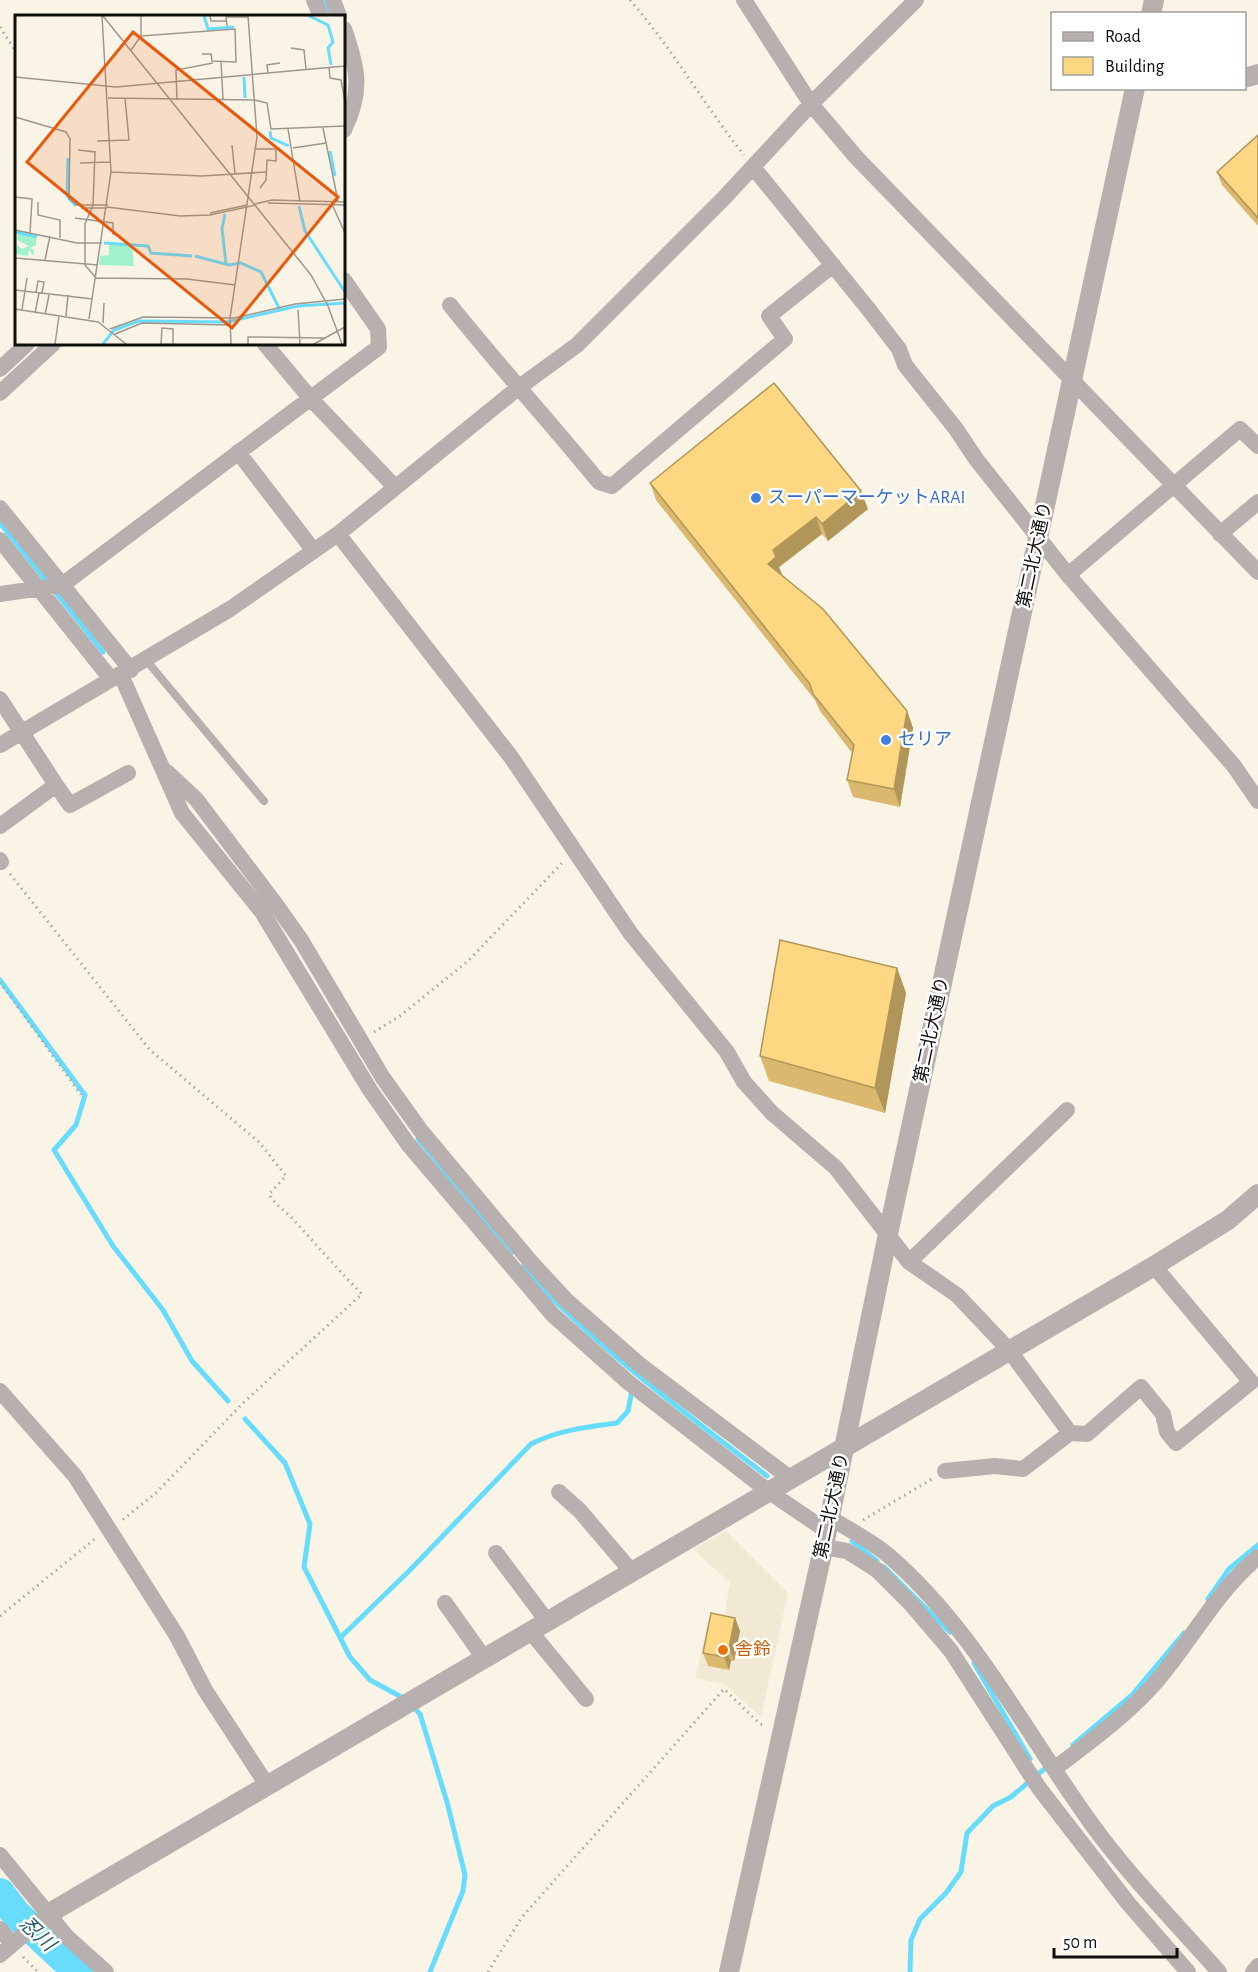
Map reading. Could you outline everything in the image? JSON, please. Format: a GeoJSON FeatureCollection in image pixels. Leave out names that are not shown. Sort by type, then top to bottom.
{"type":"FeatureCollection","features":[{"type":"Feature","properties":{"kind":"street"},"geometry":{"type":"LineString","coordinates":[[314,0],[321,15]]}},
{"type":"Feature","properties":{"kind":"street"},"geometry":{"type":"LineString","coordinates":[[333,0],[339,15]]}},
{"type":"Feature","properties":{"kind":"street"},"geometry":{"type":"LineString","coordinates":[[744,0],[811,104],[856,157],[1258,572]]}},
{"type":"Feature","properties":{"kind":"street"},"geometry":{"type":"LineString","coordinates":[[0,745],[230,609],[314,551],[519,388],[577,345],[811,104],[916,0]]}},
{"type":"Feature","properties":{"kind":"street"},"geometry":{"type":"LineString","coordinates":[[345,32],[354,57],[358,85],[353,111],[345,128]]}},
{"type":"Feature","properties":{"kind":"street","name":"第二北大通り"},"geometry":{"type":"LineString","coordinates":[[729,1972],[781,1729],[827,1532],[888,1234],[1135,90]]}},
{"type":"Feature","properties":{"kind":"street"},"geometry":{"type":"LineString","coordinates":[[753,166],[899,349],[905,365],[1068,575],[1234,766],[1258,801]]}},
{"type":"Feature","properties":{"kind":"street"},"geometry":{"type":"LineString","coordinates":[[450,305],[599,482],[612,486],[785,339],[769,316],[833,265]]}},
{"type":"Feature","properties":{"kind":"street"},"geometry":{"type":"LineString","coordinates":[[0,594],[62,585],[379,347],[378,329],[345,281]]}},
{"type":"Feature","properties":{"kind":"street"},"geometry":{"type":"LineString","coordinates":[[0,369],[26,345]]}},
{"type":"Feature","properties":{"kind":"street"},"geometry":{"type":"LineString","coordinates":[[0,393],[52,345]]}},
{"type":"Feature","properties":{"kind":"street"},"geometry":{"type":"LineString","coordinates":[[266,345],[311,399],[395,488]]}},
{"type":"Feature","properties":{"kind":"street"},"geometry":{"type":"LineString","coordinates":[[1068,575],[1240,429],[1258,446]]}},
{"type":"Feature","properties":{"kind":"street"},"geometry":{"type":"LineString","coordinates":[[237,452],[314,551]]}},
{"type":"Feature","properties":{"kind":"street"},"geometry":{"type":"LineString","coordinates":[[1220,534],[1258,502]]}},
{"type":"Feature","properties":{"kind":"street"},"geometry":{"type":"LineString","coordinates":[[0,508],[62,585],[121,675],[182,813],[262,912],[370,1090],[566,1300],[640,1365],[790,1478]]}},
{"type":"Feature","properties":{"kind":"street"},"geometry":{"type":"LineString","coordinates":[[338,534],[511,757],[631,934],[727,1052],[744,1082],[772,1113],[836,1168],[909,1262],[957,1294],[1009,1350],[1071,1433]]}},
{"type":"Feature","properties":{"kind":"street"},"geometry":{"type":"LineString","coordinates":[[0,540],[37,588],[121,675]]}},
{"type":"Feature","properties":{"kind":"street"},"geometry":{"type":"LineString","coordinates":[[0,699],[70,805],[128,773]]}},
{"type":"Feature","properties":{"kind":"street"},"geometry":{"type":"LineString","coordinates":[[162,767],[196,799],[274,902],[301,940],[416,1138],[554,1315],[628,1382],[768,1491],[827,1532],[847,1551],[877,1570],[951,1651],[1039,1788],[1128,1903],[1186,1971],[1202,1953]]}},
{"type":"Feature","properties":{"kind":"street"},"geometry":{"type":"LineString","coordinates":[[0,826],[56,785]]}},
{"type":"Feature","properties":{"kind":"street"},"geometry":{"type":"LineString","coordinates":[[909,1262],[1067,1110]]}},
{"type":"Feature","properties":{"kind":"street"},"geometry":{"type":"LineString","coordinates":[[0,1929],[6,1950],[48,1914],[1154,1266],[1228,1220],[1258,1194]]}},
{"type":"Feature","properties":{"kind":"street"},"geometry":{"type":"LineString","coordinates":[[945,1471],[995,1466],[1023,1469],[1071,1433],[1087,1434],[1141,1387],[1164,1414],[1167,1432],[1176,1443],[1251,1382],[1154,1266]]}},
{"type":"Feature","properties":{"kind":"street"},"geometry":{"type":"LineString","coordinates":[[0,1391],[75,1476],[177,1636],[206,1690],[267,1785]]}},
{"type":"Feature","properties":{"kind":"street"},"geometry":{"type":"LineString","coordinates":[[559,1492],[580,1511],[632,1572]]}},
{"type":"Feature","properties":{"kind":"street"},"geometry":{"type":"LineString","coordinates":[[827,1532],[849,1529],[886,1554],[934,1599],[966,1637],[1021,1721],[1128,1870],[1219,1972]]}},
{"type":"Feature","properties":{"kind":"street"},"geometry":{"type":"LineString","coordinates":[[496,1553],[547,1621]]}},
{"type":"Feature","properties":{"kind":"street"},"geometry":{"type":"LineString","coordinates":[[1051,1764],[1136,1703],[1157,1680],[1221,1593],[1258,1557]]}},
{"type":"Feature","properties":{"kind":"street"},"geometry":{"type":"LineString","coordinates":[[445,1603],[484,1658]]}},
{"type":"Feature","properties":{"kind":"street"},"geometry":{"type":"LineString","coordinates":[[530,1631],[586,1699]]}},
{"type":"Feature","properties":{"kind":"street"},"geometry":{"type":"LineString","coordinates":[[1004,1732],[1021,1721]]}},
{"type":"Feature","properties":{"kind":"street"},"geometry":{"type":"LineString","coordinates":[[0,1855],[67,1937],[106,1972]]}},
{"type":"Feature","properties":{"kind":"street"},"geometry":{"type":"LineString","coordinates":[[1253,1972],[1258,1966]]}},
{"type":"Feature","properties":{"kind":"lane"},"geometry":{"type":"LineString","coordinates":[[146,660],[264,801]]}},
{"type":"Feature","properties":{"kind":"path"},"geometry":{"type":"LineString","coordinates":[[630,0],[652,26],[719,124],[753,166]]}},
{"type":"Feature","properties":{"kind":"path"},"geometry":{"type":"LineString","coordinates":[[0,27],[15,50]]}},
{"type":"Feature","properties":{"kind":"path"},"geometry":{"type":"LineString","coordinates":[[360,1040],[400,1016],[468,961],[548,875],[576,852]]}},
{"type":"Feature","properties":{"kind":"path"},"geometry":{"type":"LineString","coordinates":[[0,1616],[107,1529],[115,1526],[156,1493],[243,1403],[362,1294],[321,1253],[290,1216],[272,1201],[268,1194],[286,1176],[259,1142],[150,1050],[1,861]]}},
{"type":"Feature","properties":{"kind":"path"},"geometry":{"type":"LineString","coordinates":[[0,982],[81,1095]]}},
{"type":"Feature","properties":{"kind":"path"},"geometry":{"type":"LineString","coordinates":[[849,1529],[945,1471]]}},
{"type":"Feature","properties":{"kind":"path"},"geometry":{"type":"LineString","coordinates":[[488,1972],[522,1917],[576,1859],[724,1689],[760,1724],[781,1729]]}},
{"type":"Feature","properties":{"kind":"path"},"geometry":{"type":"LineString","coordinates":[[6,1950],[38,1972]]}},
{"type":"Feature","properties":{"kind":"shaded area"},"geometry":{"type":"Polygon","coordinates":[[[726,1531],[788,1593],[761,1717],[724,1684],[696,1678],[707,1621],[723,1624],[730,1583],[693,1549],[726,1531]]]}},
{"type":"Feature","properties":{"kind":"building"},"geometry":{"type":"Polygon","coordinates":[[[1258,135],[1258,218],[1217,172],[1258,135]]]}},
{"type":"Feature","properties":{"kind":"building"},"geometry":{"type":"Polygon","coordinates":[[[774,383],[861,491],[822,524],[816,517],[773,550],[776,557],[768,564],[823,609],[907,711],[894,789],[847,780],[854,745],[813,694],[810,684],[650,483],[774,383]]]}},
{"type":"Feature","properties":{"kind":"building"},"geometry":{"type":"Polygon","coordinates":[[[780,940],[897,968],[875,1088],[760,1056],[780,940]]]}},
{"type":"Feature","properties":{"kind":"building"},"geometry":{"type":"Polygon","coordinates":[[[711,1613],[735,1618],[729,1648],[726,1648],[724,1657],[703,1653],[711,1613]]]}},
{"type":"Feature","properties":{"kind":"waterway"},"geometry":{"type":"LineString","coordinates":[[323,0],[330,15]]}},
{"type":"Feature","properties":{"kind":"waterway"},"geometry":{"type":"LineString","coordinates":[[0,523],[48,583]]}},
{"type":"Feature","properties":{"kind":"waterway"},"geometry":{"type":"LineString","coordinates":[[54,590],[103,652]]}},
{"type":"Feature","properties":{"kind":"waterway"},"geometry":{"type":"LineString","coordinates":[[0,980],[85,1095],[76,1125],[54,1150],[113,1246],[163,1310],[192,1361],[228,1401]]}},
{"type":"Feature","properties":{"kind":"waterway"},"geometry":{"type":"LineString","coordinates":[[418,1139],[511,1253]]}},
{"type":"Feature","properties":{"kind":"waterway"},"geometry":{"type":"LineString","coordinates":[[522,1267],[609,1351],[767,1476]]}},
{"type":"Feature","properties":{"kind":"waterway"},"geometry":{"type":"LineString","coordinates":[[341,1637],[410,1570],[531,1444],[562,1432],[617,1423],[628,1411],[632,1390]]}},
{"type":"Feature","properties":{"kind":"waterway"},"geometry":{"type":"LineString","coordinates":[[245,1419],[285,1463],[310,1524],[304,1567],[350,1657],[370,1680],[405,1699]]}},
{"type":"Feature","properties":{"kind":"waterway"},"geometry":{"type":"LineString","coordinates":[[852,1541],[877,1561]]}},
{"type":"Feature","properties":{"kind":"waterway"},"geometry":{"type":"LineString","coordinates":[[1208,1599],[1229,1569],[1258,1545]]}},
{"type":"Feature","properties":{"kind":"waterway"},"geometry":{"type":"LineString","coordinates":[[884,1567],[950,1632]]}},
{"type":"Feature","properties":{"kind":"waterway"},"geometry":{"type":"LineString","coordinates":[[1073,1745],[1132,1695],[1184,1633]]}},
{"type":"Feature","properties":{"kind":"waterway"},"geometry":{"type":"LineString","coordinates":[[974,1663],[1030,1759]]}},
{"type":"Feature","properties":{"kind":"waterway"},"geometry":{"type":"LineString","coordinates":[[411,1705],[420,1714],[447,1802],[465,1875],[463,1891],[430,1972]]}},
{"type":"Feature","properties":{"kind":"waterway"},"geometry":{"type":"LineString","coordinates":[[910,1972],[911,1940],[920,1919],[946,1893],[961,1872],[967,1833],[993,1806],[1011,1797],[1049,1765]]}},
{"type":"Feature","properties":{"kind":"waterway","name":"忍川"},"geometry":{"type":"LineString","coordinates":[[0,1893],[16,1914],[78,1972]]}},
{"type":"Feature","properties":{"kind":"place","name":"スーパーマーケットARAI"},"geometry":{"type":"Point","coordinates":[756,498]}},
{"type":"Feature","properties":{"kind":"place","name":"セリア"},"geometry":{"type":"Point","coordinates":[886,740]}},
{"type":"Feature","properties":{"kind":"place","name":"舎鈴"},"geometry":{"type":"Point","coordinates":[723,1650]}}]}
